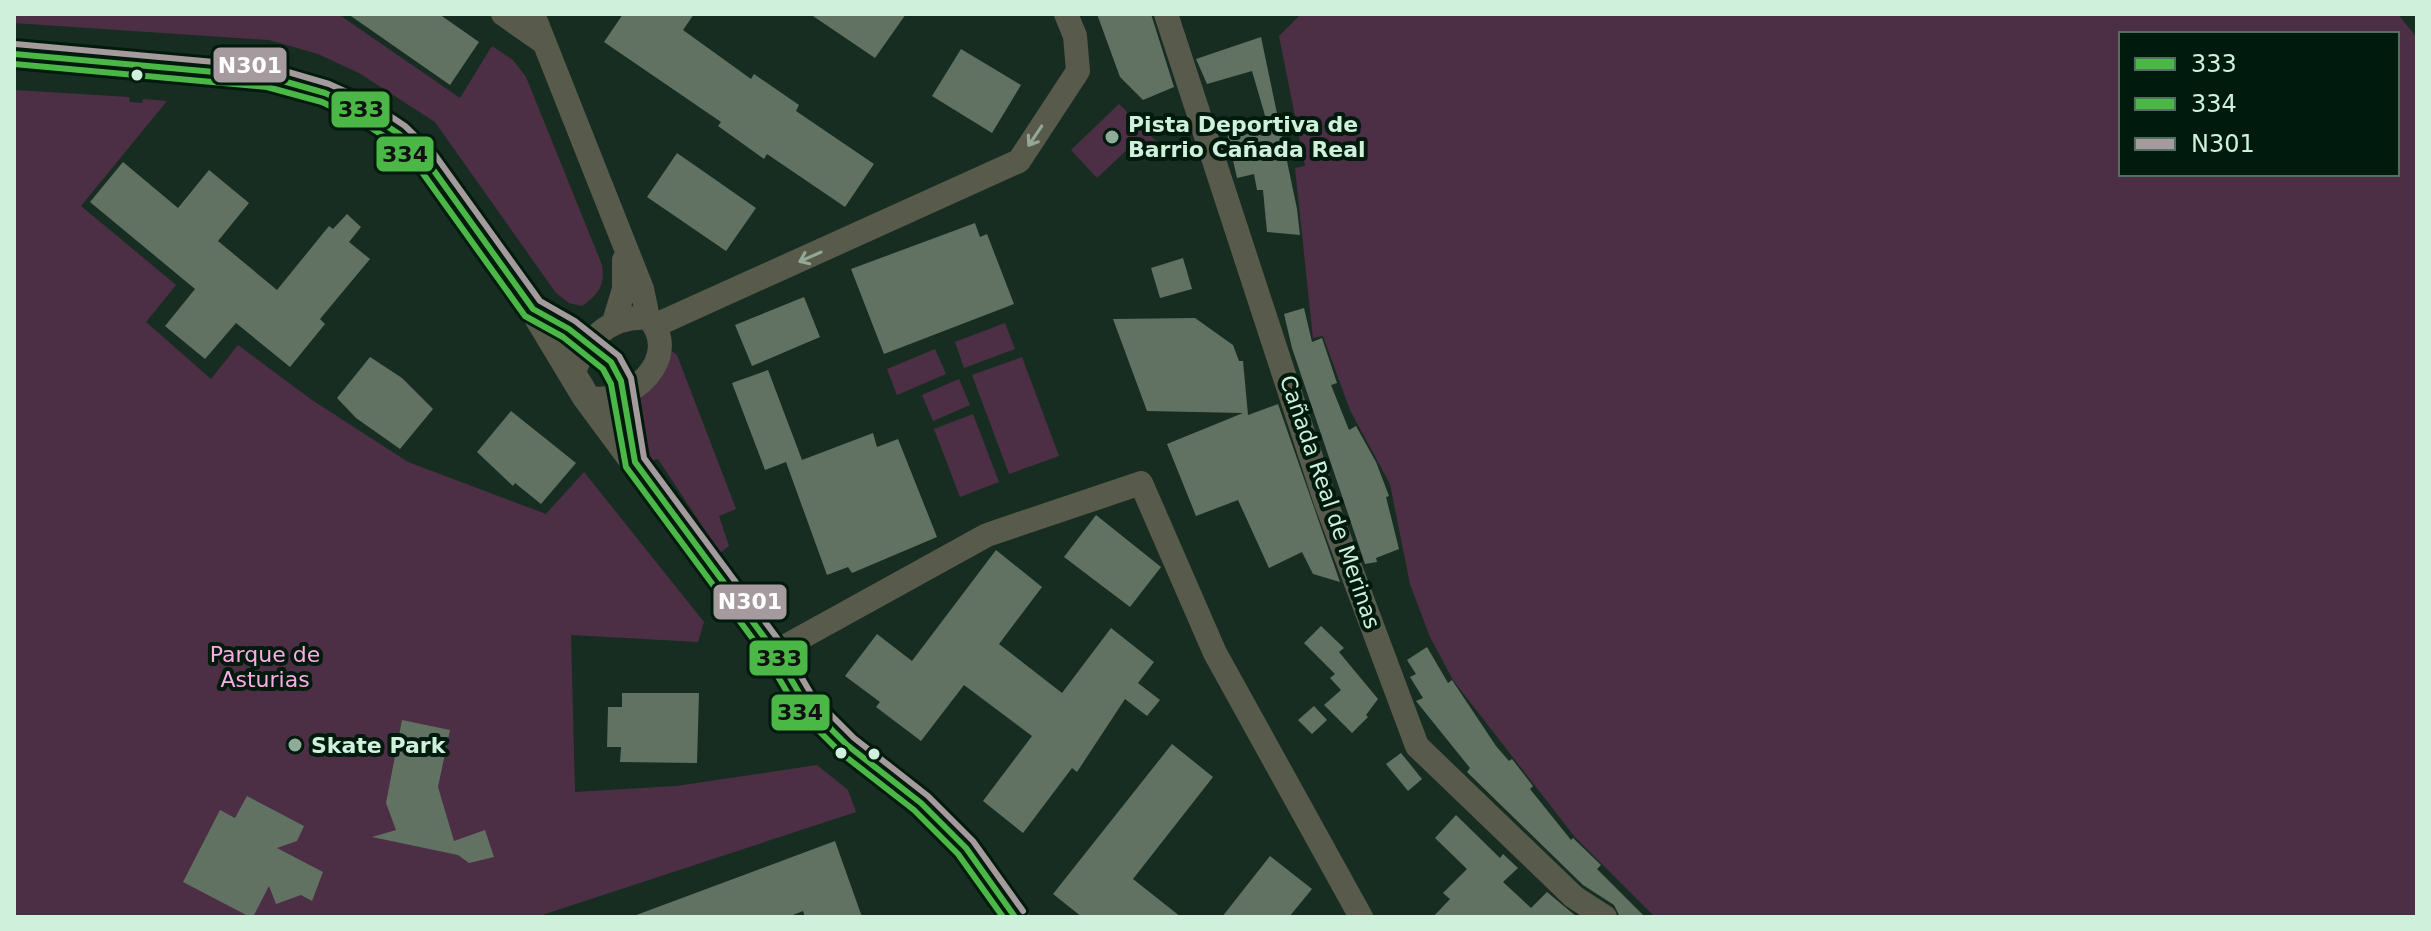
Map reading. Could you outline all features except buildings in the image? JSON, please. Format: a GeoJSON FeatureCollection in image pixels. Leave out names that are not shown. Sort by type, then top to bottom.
{"type":"FeatureCollection","features":[{"type":"Feature","properties":{"kind":"street"},"geometry":{"type":"LineString","coordinates":[[503,14],[543,42]]}},
{"type":"Feature","properties":{"kind":"street"},"geometry":{"type":"LineString","coordinates":[[533,14],[642,289],[659,343],[657,360],[639,386],[601,401],[580,386]]}},
{"type":"Feature","properties":{"kind":"street"},"geometry":{"type":"LineString","coordinates":[[580,386],[589,342],[614,322],[629,316],[652,322],[1019,161],[1078,71],[1075,36],[1066,14]]}},
{"type":"Feature","properties":{"kind":"street","name":"Cañada Real de Merinas"},"geometry":{"type":"LineString","coordinates":[[1166,14],[1325,500],[1417,746],[1574,897],[1605,917]]}},
{"type":"Feature","properties":{"kind":"street"},"geometry":{"type":"LineString","coordinates":[[14,54],[269,77],[325,93],[364,111],[399,134],[427,161],[533,309],[580,386],[775,652],[805,703],[847,745],[933,815],[966,848],[1015,917]]}},
{"type":"Feature","properties":{"kind":"street"},"geometry":{"type":"LineString","coordinates":[[614,322],[624,289],[624,250]]}},
{"type":"Feature","properties":{"kind":"street"},"geometry":{"type":"LineString","coordinates":[[533,309],[589,342],[611,362],[624,394],[635,462]]}},
{"type":"Feature","properties":{"kind":"street"},"geometry":{"type":"LineString","coordinates":[[775,652],[987,535],[1141,483],[1215,653],[1361,917]]}},
{"type":"Feature","properties":{"kind":"green space"},"geometry":{"type":"Polygon","coordinates":[[[14,14],[338,14],[460,98],[492,46],[513,60],[526,77],[602,265],[600,289],[582,306],[569,303],[556,293],[435,122],[359,73],[318,54],[269,40],[14,23],[14,14]]]}},
{"type":"Feature","properties":{"kind":"green space"},"geometry":{"type":"Polygon","coordinates":[[[1301,14],[2398,14],[2417,38],[2417,917],[1655,917],[1574,836],[1453,680],[1430,637],[1410,584],[1390,484],[1350,410],[1323,336],[1313,338],[1295,168],[1305,166],[1279,36],[1301,14]]]}},
{"type":"Feature","properties":{"kind":"green space","name":"Parque de Asturias"},"geometry":{"type":"Polygon","coordinates":[[[14,90],[129,97],[130,102],[142,103],[143,99],[167,101],[81,206],[176,285],[146,322],[211,379],[238,345],[312,400],[408,462],[546,514],[584,472],[704,622],[698,642],[571,635],[575,792],[676,786],[817,765],[848,790],[856,812],[536,917],[14,917],[14,90]]]}},
{"type":"Feature","properties":{"kind":"green space","name":"Pista Deportiva de Barrio Cañada Real"},"geometry":{"type":"Polygon","coordinates":[[[1119,104],[1158,143],[1145,156],[1133,144],[1097,178],[1071,150],[1119,104]]]}},
{"type":"Feature","properties":{"kind":"green space"},"geometry":{"type":"Polygon","coordinates":[[[1005,323],[1015,349],[964,368],[955,342],[1005,323]]]}},
{"type":"Feature","properties":{"kind":"green space"},"geometry":{"type":"Polygon","coordinates":[[[669,349],[677,355],[736,509],[719,516],[729,546],[720,553],[658,459],[651,461],[637,426],[639,403],[669,349]]]}},
{"type":"Feature","properties":{"kind":"green space"},"geometry":{"type":"Polygon","coordinates":[[[935,349],[946,374],[897,395],[887,369],[935,349]]]}},
{"type":"Feature","properties":{"kind":"green space"},"geometry":{"type":"Polygon","coordinates":[[[1022,357],[1059,456],[1009,474],[972,375],[1022,357]]]}},
{"type":"Feature","properties":{"kind":"green space"},"geometry":{"type":"Polygon","coordinates":[[[959,379],[970,405],[933,421],[922,395],[959,379]]]}},
{"type":"Feature","properties":{"kind":"green space"},"geometry":{"type":"Polygon","coordinates":[[[973,414],[999,482],[960,497],[934,429],[973,414]]]}},
{"type":"Feature","properties":{"kind":"transit line","name":"N301"},"geometry":{"type":"LineString","coordinates":[[15,44],[271,67],[329,84],[369,102],[405,126],[435,155],[540,301],[575,321],[619,356],[631,378],[644,458],[783,646],[813,697],[854,738],[928,796],[973,841],[1023,911]]}},
{"type":"Feature","properties":{"kind":"transit line","name":"333"},"geometry":{"type":"LineString","coordinates":[[14,54],[269,77],[325,93],[364,111],[399,134],[427,161],[533,309],[569,329],[611,362],[621,381],[635,462],[775,652],[805,703],[847,745],[921,803],[966,848],[1015,917]]}},
{"type":"Feature","properties":{"kind":"transit line","name":"334"},"geometry":{"type":"LineString","coordinates":[[14,64],[267,87],[322,102],[359,120],[393,142],[419,168],[525,316],[563,337],[603,369],[611,384],[626,467],[767,658],[797,709],[841,753],[914,810],[958,854],[1003,917]]}},
{"type":"Feature","properties":{"kind":"place","name":"Pista Deportiva de Barrio Cañada Real"},"geometry":{"type":"Point","coordinates":[1112,137]}},
{"type":"Feature","properties":{"kind":"place","name":"Skate Park"},"geometry":{"type":"Point","coordinates":[295,745]}}]}
